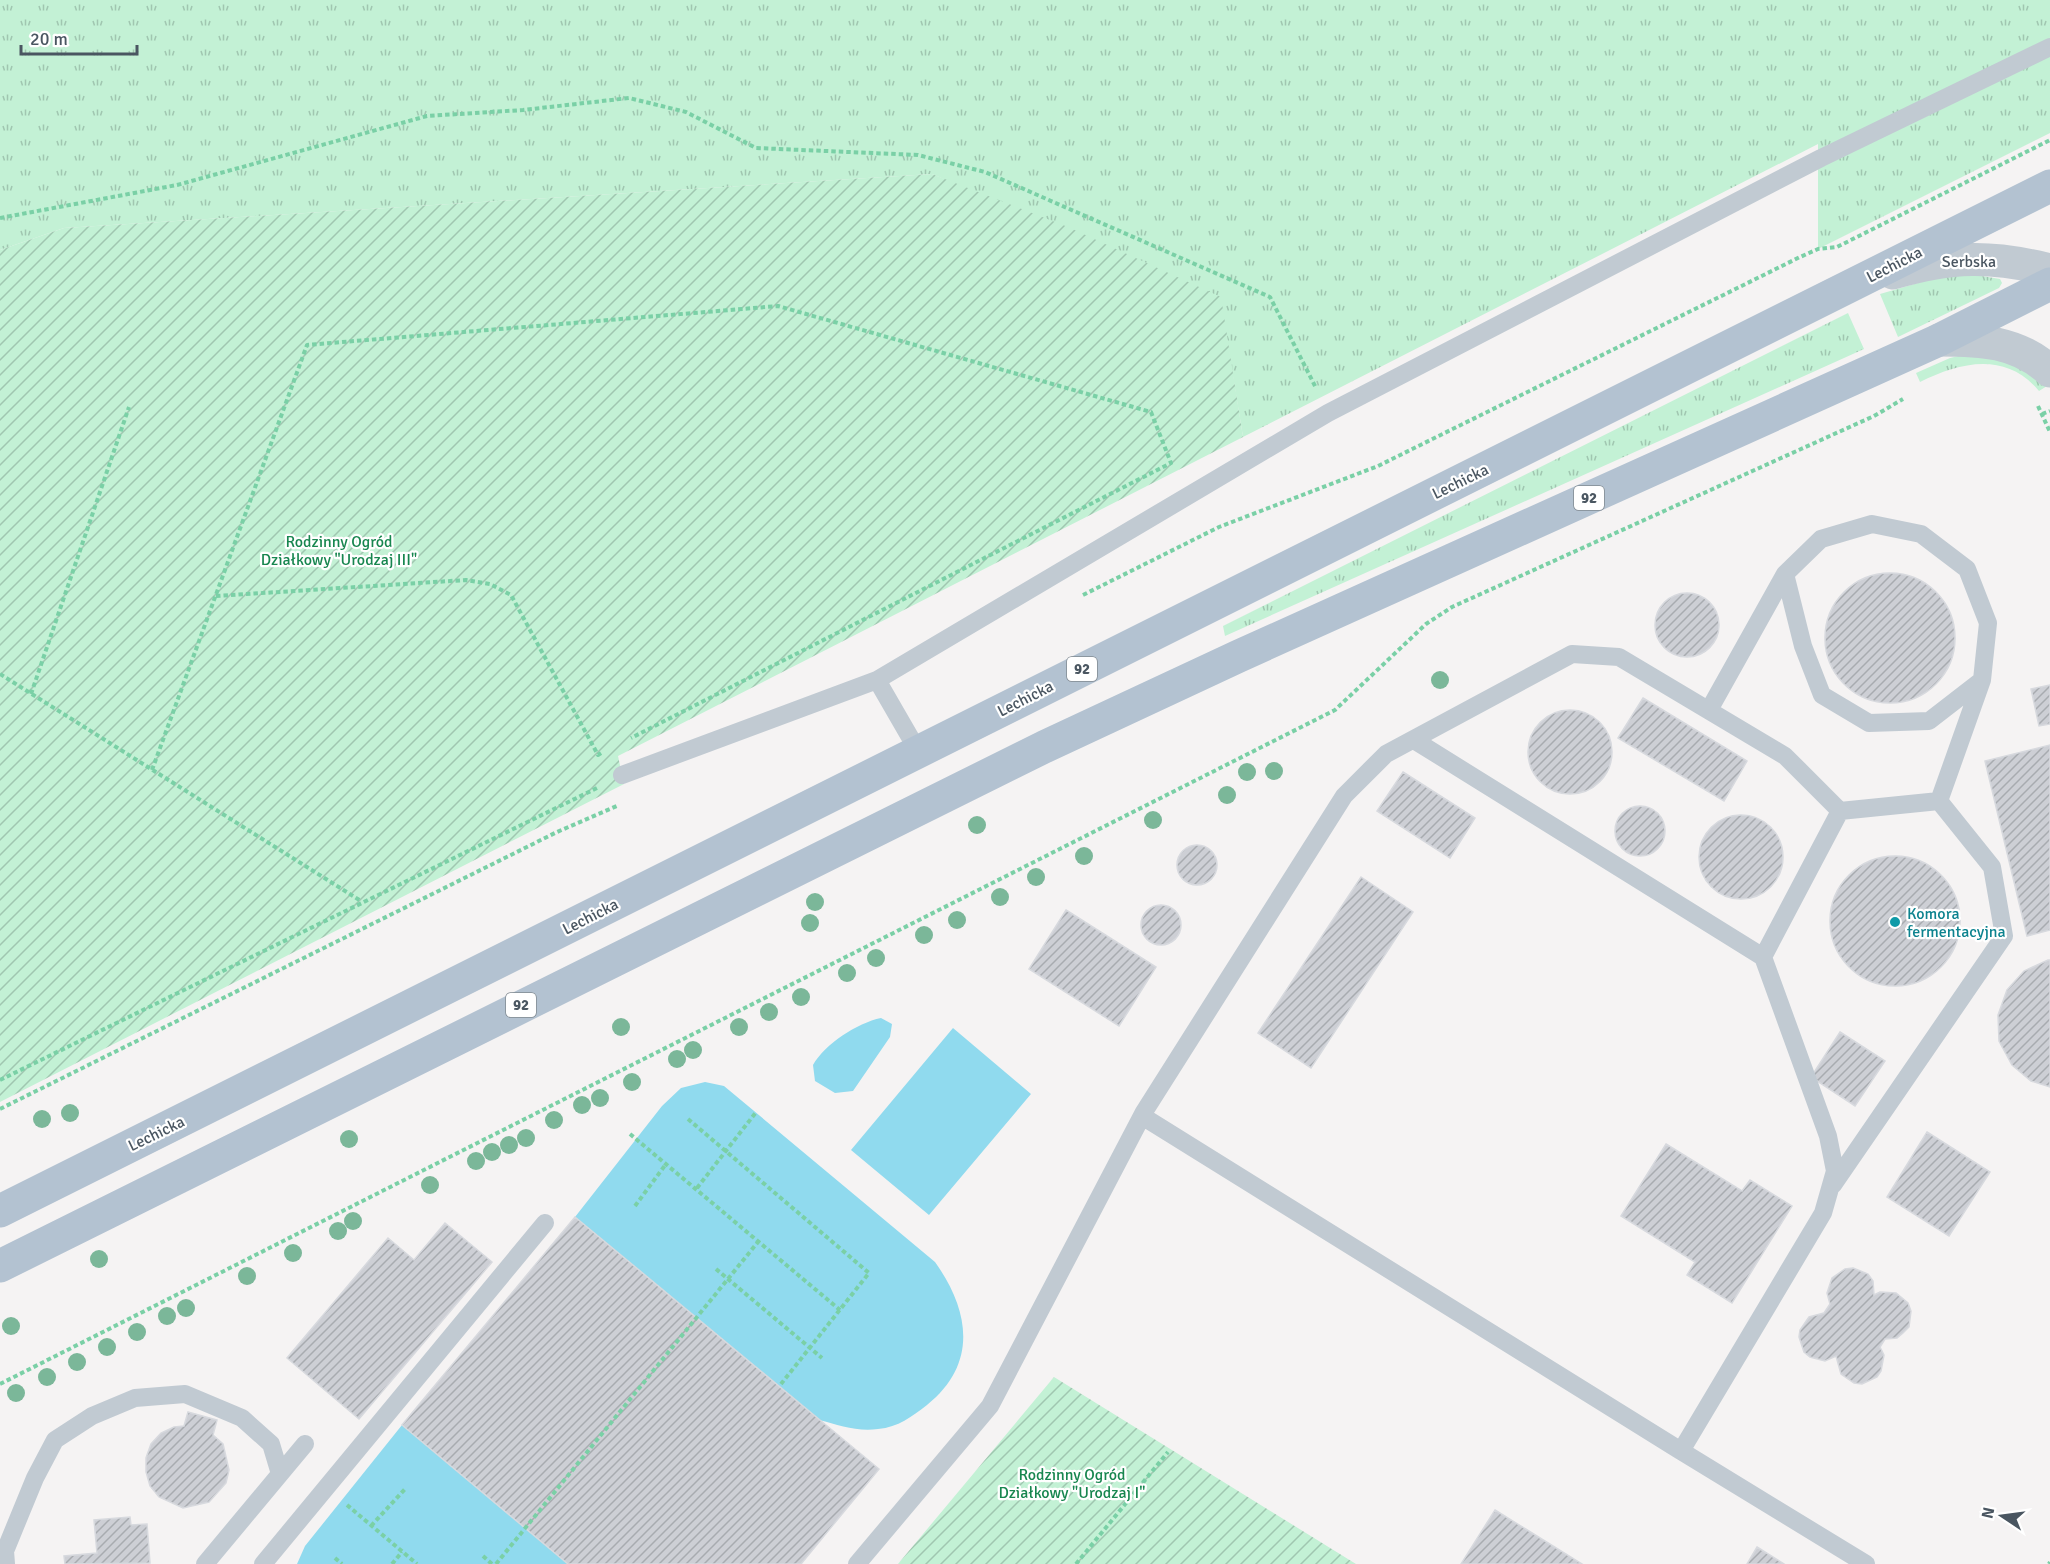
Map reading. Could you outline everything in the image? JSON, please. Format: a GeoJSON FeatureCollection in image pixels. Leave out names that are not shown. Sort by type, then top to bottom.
{"type":"FeatureCollection","features":[{"type":"Feature","properties":{"kind":"main road","name":"Lechicka"},"geometry":{"type":"LineString","coordinates":[[0,1211],[2050,186]]}},
{"type":"Feature","properties":{"kind":"main road","name":"92"},"geometry":{"type":"LineString","coordinates":[[0,1266],[1044,747],[1939,340],[2050,284]]}},
{"type":"Feature","properties":{"kind":"street","name":"Serbska"},"geometry":{"type":"LineString","coordinates":[[1854,284],[1931,262],[1955,258],[2025,264],[2050,270]]}},
{"type":"Feature","properties":{"kind":"street"},"geometry":{"type":"LineString","coordinates":[[1939,340],[1987,340],[2020,351],[2050,371]]}},
{"type":"Feature","properties":{"kind":"lane"},"geometry":{"type":"LineString","coordinates":[[622,776],[877,680],[1328,413],[1821,158],[2050,47]]}},
{"type":"Feature","properties":{"kind":"lane"},"geometry":{"type":"LineString","coordinates":[[1709,710],[1785,574],[1821,539],[1872,524],[1921,534],[1967,569],[1988,623],[1982,680],[1939,801]]}},
{"type":"Feature","properties":{"kind":"lane"},"geometry":{"type":"LineString","coordinates":[[1785,574],[1803,646],[1822,695],[1869,723],[1929,721],[1982,680]]}},
{"type":"Feature","properties":{"kind":"lane"},"geometry":{"type":"LineString","coordinates":[[857,1564],[990,1406],[1142,1116],[1344,796],[1386,754],[1572,654],[1619,657],[1785,756],[1840,812]]}},
{"type":"Feature","properties":{"kind":"lane"},"geometry":{"type":"LineString","coordinates":[[877,680],[918,751]]}},
{"type":"Feature","properties":{"kind":"lane"},"geometry":{"type":"LineString","coordinates":[[1414,740],[1762,957],[1828,1136],[1835,1171],[1823,1213],[1681,1451]]}},
{"type":"Feature","properties":{"kind":"lane"},"geometry":{"type":"LineString","coordinates":[[1840,812],[1939,801]]}},
{"type":"Feature","properties":{"kind":"lane"},"geometry":{"type":"LineString","coordinates":[[1829,1192],[2004,936],[1992,867],[1939,801]]}},
{"type":"Feature","properties":{"kind":"lane"},"geometry":{"type":"LineString","coordinates":[[1762,957],[1840,812]]}},
{"type":"Feature","properties":{"kind":"lane"},"geometry":{"type":"LineString","coordinates":[[1142,1116],[1866,1564]]}},
{"type":"Feature","properties":{"kind":"lane"},"geometry":{"type":"LineString","coordinates":[[263,1564],[545,1223]]}},
{"type":"Feature","properties":{"kind":"lane"},"geometry":{"type":"LineString","coordinates":[[6,1564],[5,1551],[35,1478],[55,1440],[92,1416],[135,1398],[185,1394],[242,1418],[271,1444],[280,1474]]}},
{"type":"Feature","properties":{"kind":"lane"},"geometry":{"type":"LineString","coordinates":[[205,1564],[305,1444]]}},
{"type":"Feature","properties":{"kind":"path"},"geometry":{"type":"LineString","coordinates":[[0,218],[177,185],[427,116],[523,110],[629,98],[686,112],[756,148],[918,155],[985,172],[1270,297],[1328,413]]}},
{"type":"Feature","properties":{"kind":"path"},"geometry":{"type":"LineString","coordinates":[[1837,248],[2050,140]]}},
{"type":"Feature","properties":{"kind":"path"},"geometry":{"type":"LineString","coordinates":[[152,770],[307,345],[778,306],[1152,412],[1171,464],[629,739]]}},
{"type":"Feature","properties":{"kind":"path"},"geometry":{"type":"LineString","coordinates":[[0,1384],[1335,710],[1426,624],[1452,607],[1874,416],[1905,398]]}},
{"type":"Feature","properties":{"kind":"path"},"geometry":{"type":"LineString","coordinates":[[2033,399],[2043,414],[2050,432]]}},
{"type":"Feature","properties":{"kind":"path"},"geometry":{"type":"LineString","coordinates":[[32,694],[129,407]]}},
{"type":"Feature","properties":{"kind":"path"},"geometry":{"type":"LineString","coordinates":[[2043,414],[2050,411]]}},
{"type":"Feature","properties":{"kind":"path"},"geometry":{"type":"LineString","coordinates":[[216,596],[466,580],[490,584],[511,594],[598,755],[608,750]]}},
{"type":"Feature","properties":{"kind":"path"},"geometry":{"type":"LineString","coordinates":[[0,674],[362,901]]}},
{"type":"Feature","properties":{"kind":"path"},"geometry":{"type":"LineString","coordinates":[[0,1080],[362,901],[622,776]]}},
{"type":"Feature","properties":{"kind":"path"},"geometry":{"type":"LineString","coordinates":[[697,1189],[757,1111]]}},
{"type":"Feature","properties":{"kind":"path"},"geometry":{"type":"LineString","coordinates":[[688,1119],[869,1273],[781,1384]]}},
{"type":"Feature","properties":{"kind":"path"},"geometry":{"type":"LineString","coordinates":[[630,1134],[840,1310]]}},
{"type":"Feature","properties":{"kind":"path"},"geometry":{"type":"LineString","coordinates":[[635,1206],[666,1164]]}},
{"type":"Feature","properties":{"kind":"path"},"geometry":{"type":"LineString","coordinates":[[483,1556],[494,1564],[758,1242]]}},
{"type":"Feature","properties":{"kind":"path"},"geometry":{"type":"LineString","coordinates":[[716,1269],[822,1358]]}},
{"type":"Feature","properties":{"kind":"path"},"geometry":{"type":"LineString","coordinates":[[1076,1564],[1168,1452]]}},
{"type":"Feature","properties":{"kind":"path"},"geometry":{"type":"LineString","coordinates":[[371,1526],[405,1489]]}},
{"type":"Feature","properties":{"kind":"path"},"geometry":{"type":"LineString","coordinates":[[346,1504],[417,1564]]}},
{"type":"Feature","properties":{"kind":"path"},"geometry":{"type":"LineString","coordinates":[[392,1564],[402,1552]]}},
{"type":"Feature","properties":{"kind":"path"},"geometry":{"type":"LineString","coordinates":[[335,1558],[342,1564]]}},
{"type":"Feature","properties":{"kind":"green space"},"geometry":{"type":"Polygon","coordinates":[[[0,0],[2050,0],[2050,133],[1818,249],[1818,144],[1243,437],[1220,297],[932,174],[64,228],[0,250],[0,0]]]}},
{"type":"Feature","properties":{"kind":"green space","name":"Rodzinny Ogród Działkowy \"Urodzaj III\""},"geometry":{"type":"Polygon","coordinates":[[[932,174],[1068,227],[1221,297],[1243,437],[618,756],[624,784],[0,1102],[0,250],[64,228],[932,174]]]}},
{"type":"Feature","properties":{"kind":"green space"},"geometry":{"type":"Polygon","coordinates":[[[1942,276],[1982,276],[2000,279],[2002,283],[1999,288],[1898,337],[1880,294],[1942,276]]]}},
{"type":"Feature","properties":{"kind":"green space"},"geometry":{"type":"Polygon","coordinates":[[[1848,313],[1864,349],[1225,636],[1223,626],[1848,313]]]}},
{"type":"Feature","properties":{"kind":"green space"},"geometry":{"type":"Polygon","coordinates":[[[1971,353],[2005,356],[2047,386],[2039,391],[2026,378],[2012,370],[1997,365],[1982,364],[1951,369],[1920,382],[1916,373],[1950,358],[1971,353]]]}},
{"type":"Feature","properties":{"kind":"green space","name":"Rodzinny Ogród Działkowy \"Urodzaj I\""},"geometry":{"type":"Polygon","coordinates":[[[1054,1377],[1356,1564],[898,1564],[1054,1377]]]}},
{"type":"Feature","properties":{"kind":"water"},"geometry":{"type":"Polygon","coordinates":[[[881,1018],[892,1024],[890,1037],[853,1091],[835,1093],[815,1081],[813,1065],[833,1042],[862,1024],[881,1018]]]}},
{"type":"Feature","properties":{"kind":"water"},"geometry":{"type":"Polygon","coordinates":[[[953,1028],[1031,1094],[929,1215],[851,1150],[953,1028]]]}},
{"type":"Feature","properties":{"kind":"water"},"geometry":{"type":"Polygon","coordinates":[[[705,1082],[724,1086],[935,1262],[956,1299],[963,1337],[961,1355],[955,1372],[943,1389],[916,1414],[892,1426],[870,1430],[848,1428],[819,1420],[575,1217],[662,1106],[681,1088],[705,1082]]]}},
{"type":"Feature","properties":{"kind":"water"},"geometry":{"type":"Polygon","coordinates":[[[402,1425],[568,1564],[297,1564],[305,1546],[402,1425]]]}},
{"type":"Feature","properties":{"kind":"building"},"geometry":{"type":"Polygon","coordinates":[[[1890,573],[1915,578],[1936,592],[1950,613],[1955,638],[1950,663],[1936,684],[1915,698],[1890,703],[1865,698],[1844,684],[1830,663],[1825,638],[1830,613],[1844,592],[1865,578],[1890,573]]]}},
{"type":"Feature","properties":{"kind":"building"},"geometry":{"type":"Polygon","coordinates":[[[1681,593],[1693,593],[1710,602],[1717,613],[1719,625],[1717,637],[1710,648],[1693,657],[1681,657],[1669,652],[1660,643],[1655,631],[1655,619],[1660,607],[1669,598],[1681,593]]]}},
{"type":"Feature","properties":{"kind":"building"},"geometry":{"type":"Polygon","coordinates":[[[2050,685],[2050,724],[2039,726],[2031,689],[2050,685]]]}},
{"type":"Feature","properties":{"kind":"building"},"geometry":{"type":"Polygon","coordinates":[[[1643,698],[1747,761],[1724,801],[1618,738],[1643,698]]]}},
{"type":"Feature","properties":{"kind":"building"},"geometry":{"type":"Polygon","coordinates":[[[1570,710],[1593,717],[1605,729],[1612,752],[1605,775],[1593,787],[1570,794],[1547,787],[1535,775],[1528,752],[1535,729],[1547,717],[1570,710]]]}},
{"type":"Feature","properties":{"kind":"building"},"geometry":{"type":"Polygon","coordinates":[[[2050,745],[2050,930],[2027,936],[1985,761],[2050,745]]]}},
{"type":"Feature","properties":{"kind":"building"},"geometry":{"type":"Polygon","coordinates":[[[1403,772],[1475,818],[1450,858],[1377,811],[1403,772]]]}},
{"type":"Feature","properties":{"kind":"building"},"geometry":{"type":"Polygon","coordinates":[[[1635,806],[1645,806],[1658,813],[1665,826],[1665,836],[1658,849],[1645,856],[1635,856],[1626,852],[1619,845],[1615,836],[1615,826],[1619,817],[1626,810],[1635,806]]]}},
{"type":"Feature","properties":{"kind":"building"},"geometry":{"type":"Polygon","coordinates":[[[1741,815],[1757,818],[1776,834],[1783,857],[1780,873],[1764,892],[1741,899],[1725,896],[1706,880],[1699,857],[1702,841],[1718,822],[1741,815]]]}},
{"type":"Feature","properties":{"kind":"building"},"geometry":{"type":"Polygon","coordinates":[[[1197,845],[1211,851],[1217,865],[1211,879],[1197,885],[1183,879],[1177,865],[1183,851],[1197,845]]]}},
{"type":"Feature","properties":{"kind":"building","name":"Komora fermentacyjna"},"geometry":{"type":"Polygon","coordinates":[[[1895,856],[1920,861],[1941,875],[1955,896],[1960,921],[1955,946],[1941,967],[1920,981],[1895,986],[1870,981],[1849,967],[1835,946],[1830,921],[1835,896],[1849,875],[1870,861],[1895,856]]]}},
{"type":"Feature","properties":{"kind":"building"},"geometry":{"type":"Polygon","coordinates":[[[1361,877],[1413,912],[1311,1068],[1258,1033],[1361,877]]]}},
{"type":"Feature","properties":{"kind":"building"},"geometry":{"type":"Polygon","coordinates":[[[1161,905],[1175,911],[1181,925],[1175,939],[1161,945],[1147,939],[1141,925],[1147,911],[1161,905]]]}},
{"type":"Feature","properties":{"kind":"building"},"geometry":{"type":"Polygon","coordinates":[[[1066,910],[1156,967],[1119,1026],[1029,969],[1066,910]]]}},
{"type":"Feature","properties":{"kind":"building","name":"Komora fermentacyjna"},"geometry":{"type":"Polygon","coordinates":[[[2050,960],[2050,1087],[2031,1081],[2012,1065],[1999,1041],[1998,1015],[2007,990],[2024,971],[2050,960]]]}},
{"type":"Feature","properties":{"kind":"building"},"geometry":{"type":"Polygon","coordinates":[[[1840,1032],[1885,1061],[1855,1106],[1811,1077],[1840,1032]]]}},
{"type":"Feature","properties":{"kind":"building"},"geometry":{"type":"Polygon","coordinates":[[[1927,1132],[1990,1172],[1949,1236],[1887,1197],[1927,1132]]]}},
{"type":"Feature","properties":{"kind":"building"},"geometry":{"type":"Polygon","coordinates":[[[1666,1144],[1742,1191],[1750,1180],[1792,1206],[1732,1303],[1687,1275],[1695,1262],[1621,1216],[1666,1144]]]}},
{"type":"Feature","properties":{"kind":"building"},"geometry":{"type":"Polygon","coordinates":[[[575,1217],[879,1469],[801,1564],[568,1564],[402,1425],[575,1217]]]}},
{"type":"Feature","properties":{"kind":"building"},"geometry":{"type":"Polygon","coordinates":[[[445,1223],[492,1262],[359,1419],[287,1358],[388,1238],[414,1260],[445,1223]]]}},
{"type":"Feature","properties":{"kind":"building"},"geometry":{"type":"Polygon","coordinates":[[[1853,1268],[1868,1274],[1873,1281],[1874,1295],[1880,1292],[1896,1293],[1908,1303],[1911,1311],[1909,1327],[1897,1338],[1885,1339],[1880,1347],[1884,1355],[1881,1371],[1877,1377],[1862,1384],[1854,1383],[1841,1374],[1836,1356],[1825,1361],[1810,1357],[1804,1352],[1799,1337],[1800,1330],[1809,1317],[1824,1313],[1830,1304],[1827,1293],[1832,1278],[1845,1269],[1853,1268]]]}},
{"type":"Feature","properties":{"kind":"building"},"geometry":{"type":"Polygon","coordinates":[[[188,1412],[217,1420],[213,1435],[223,1444],[229,1470],[226,1483],[209,1502],[183,1508],[159,1497],[150,1486],[146,1472],[146,1458],[151,1444],[161,1433],[174,1427],[184,1426],[188,1412]]]}},
{"type":"Feature","properties":{"kind":"building"},"geometry":{"type":"Polygon","coordinates":[[[1495,1510],[1582,1564],[1461,1564],[1495,1510]]]}},
{"type":"Feature","properties":{"kind":"building"},"geometry":{"type":"Polygon","coordinates":[[[130,1517],[131,1525],[147,1524],[150,1563],[65,1564],[64,1556],[97,1553],[94,1520],[130,1517]]]}},
{"type":"Feature","properties":{"kind":"building"},"geometry":{"type":"Polygon","coordinates":[[[1757,1547],[1784,1564],[1747,1564],[1757,1547]]]}},
{"type":"Feature","properties":{"kind":"place","name":"Komora fermentacyjna"},"geometry":{"type":"Point","coordinates":[1895,922]}}]}
